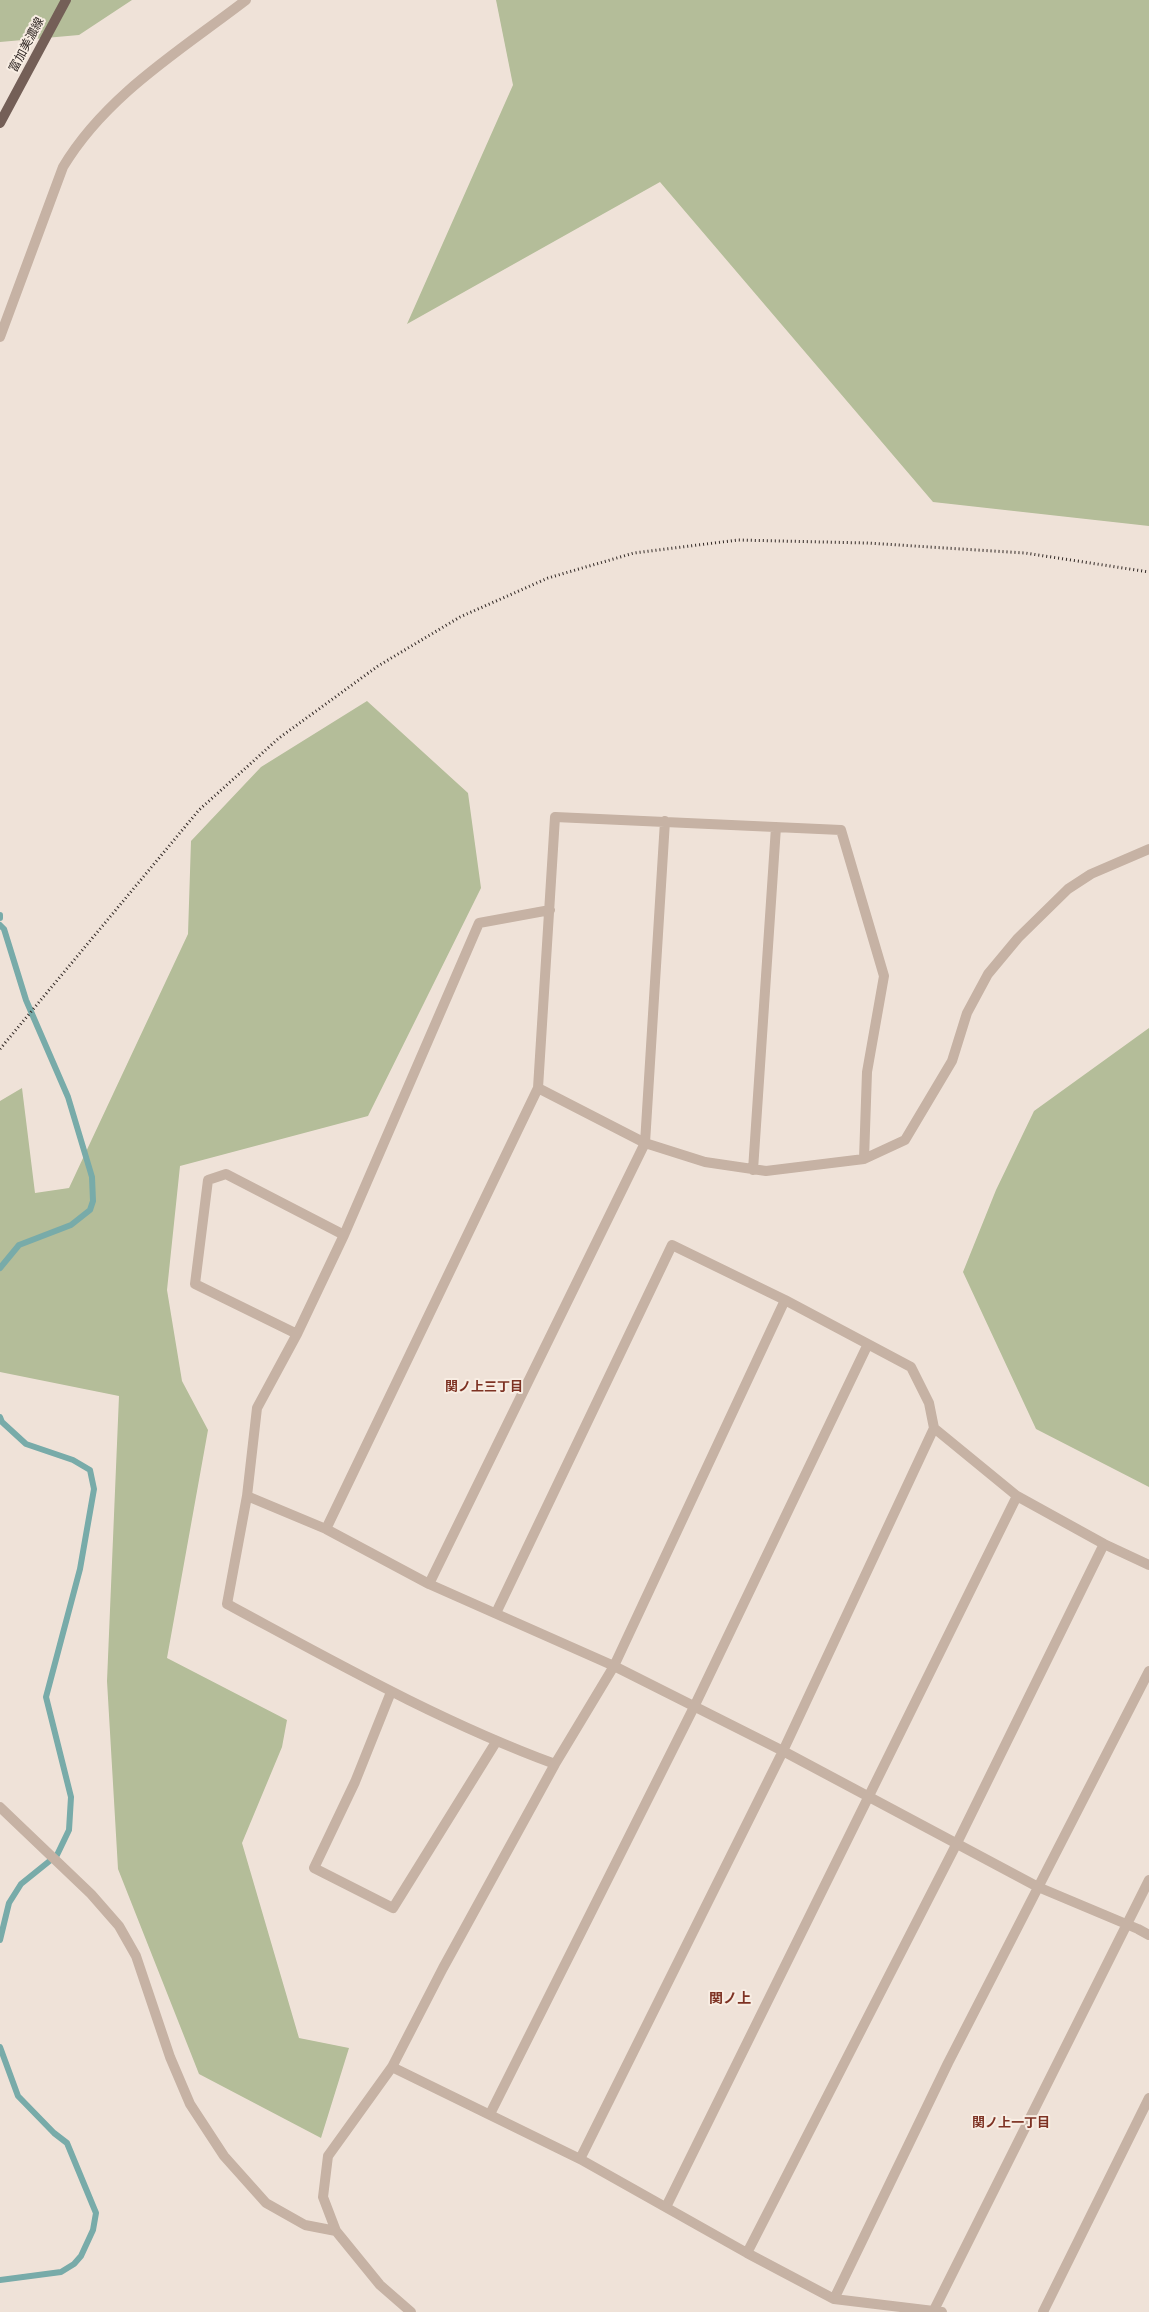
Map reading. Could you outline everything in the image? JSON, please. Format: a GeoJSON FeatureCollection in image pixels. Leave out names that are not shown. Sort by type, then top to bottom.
{"type":"FeatureCollection","features":[{"type":"Feature","properties":{"kind":"main road","name":"富加美濃線"},"geometry":{"type":"LineString","coordinates":[[0,123],[66,0]]}},
{"type":"Feature","properties":{"kind":"street"},"geometry":{"type":"LineString","coordinates":[[0,337],[63,167],[74,147],[122,95],[246,0]]}},
{"type":"Feature","properties":{"kind":"street"},"geometry":{"type":"LineString","coordinates":[[326,1529],[538,1088],[555,818],[665,821],[841,830],[884,976],[867,1072],[864,1159]]}},
{"type":"Feature","properties":{"kind":"street"},"geometry":{"type":"LineString","coordinates":[[429,1584],[645,1143],[665,821]]}},
{"type":"Feature","properties":{"kind":"street"},"geometry":{"type":"LineString","coordinates":[[753,1170],[776,826]]}},
{"type":"Feature","properties":{"kind":"street"},"geometry":{"type":"LineString","coordinates":[[538,1088],[645,1143],[705,1162],[766,1172],[864,1159],[905,1140],[952,1061],[966,1013],[988,974],[1018,938],[1068,889],[1091,874],[1149,849]]}},
{"type":"Feature","properties":{"kind":"street"},"geometry":{"type":"LineString","coordinates":[[550,910],[479,923],[344,1235],[297,1334],[257,1408],[247,1496],[227,1604],[391,1692],[496,1742],[555,1764]]}},
{"type":"Feature","properties":{"kind":"street"},"geometry":{"type":"LineString","coordinates":[[297,1334],[195,1284],[208,1180],[226,1174],[344,1235]]}},
{"type":"Feature","properties":{"kind":"street"},"geometry":{"type":"LineString","coordinates":[[496,1613],[672,1245],[785,1300],[911,1367],[929,1403],[934,1428],[783,1751],[580,2159]]}},
{"type":"Feature","properties":{"kind":"street"},"geometry":{"type":"LineString","coordinates":[[411,2312],[380,2285],[336,2232],[323,2197],[328,2156],[392,2067],[442,1968],[555,1764],[614,1666],[785,1300]]}},
{"type":"Feature","properties":{"kind":"street"},"geometry":{"type":"LineString","coordinates":[[490,2114],[694,1707],[868,1344]]}},
{"type":"Feature","properties":{"kind":"street"},"geometry":{"type":"LineString","coordinates":[[934,1428],[1017,1496],[1104,1544],[1149,1565]]}},
{"type":"Feature","properties":{"kind":"street"},"geometry":{"type":"LineString","coordinates":[[247,1496],[326,1529],[429,1584],[614,1666],[783,1751],[1038,1887],[1127,1924],[1149,1935]]}},
{"type":"Feature","properties":{"kind":"street"},"geometry":{"type":"LineString","coordinates":[[666,2207],[1017,1496]]}},
{"type":"Feature","properties":{"kind":"street"},"geometry":{"type":"LineString","coordinates":[[747,2253],[957,1843],[1104,1544]]}},
{"type":"Feature","properties":{"kind":"street"},"geometry":{"type":"LineString","coordinates":[[834,2299],[948,2063],[1149,1671]]}},
{"type":"Feature","properties":{"kind":"street"},"geometry":{"type":"LineString","coordinates":[[391,1692],[355,1782],[314,1868],[393,1908],[496,1742]]}},
{"type":"Feature","properties":{"kind":"street"},"geometry":{"type":"LineString","coordinates":[[0,1807],[63,1868],[119,1926],[136,1956],[172,2064],[190,2104],[224,2156],[266,2203],[305,2225],[336,2232]]}},
{"type":"Feature","properties":{"kind":"street"},"geometry":{"type":"LineString","coordinates":[[392,2067],[580,2159],[747,2253],[834,2299],[938,2311],[1149,1880]]}},
{"type":"Feature","properties":{"kind":"street"},"geometry":{"type":"LineString","coordinates":[[1043,2312],[1149,2098]]}},
{"type":"Feature","properties":{"kind":"green space"},"geometry":{"type":"Polygon","coordinates":[[[0,0],[132,0],[79,35],[0,42],[0,0]]]}},
{"type":"Feature","properties":{"kind":"green space"},"geometry":{"type":"Polygon","coordinates":[[[496,0],[1149,0],[1149,526],[933,502],[660,182],[407,324],[513,85],[496,0]]]}},
{"type":"Feature","properties":{"kind":"green space"},"geometry":{"type":"Polygon","coordinates":[[[367,701],[468,793],[481,888],[368,1116],[180,1166],[167,1290],[182,1381],[208,1430],[167,1658],[287,1720],[282,1747],[242,1843],[299,2038],[349,2048],[321,2138],[199,2074],[118,1869],[107,1681],[119,1396],[0,1372],[0,1101],[22,1088],[35,1193],[69,1188],[188,934],[191,841],[261,767],[367,701]]]}},
{"type":"Feature","properties":{"kind":"green space"},"geometry":{"type":"Polygon","coordinates":[[[1149,1028],[1149,1487],[1036,1429],[963,1272],[996,1190],[1034,1111],[1149,1028]]]}},
{"type":"Feature","properties":{"kind":"waterway"},"geometry":{"type":"LineString","coordinates":[[0,925],[4,929],[26,1000],[68,1097],[92,1177],[93,1201],[90,1210],[71,1225],[19,1245],[0,1268]]}},
{"type":"Feature","properties":{"kind":"waterway"},"geometry":{"type":"LineString","coordinates":[[0,1417],[2,1422],[26,1444],[73,1460],[90,1470],[94,1489],[80,1569],[46,1697],[71,1797],[69,1830],[57,1855],[21,1884],[9,1903],[0,1940]]}},
{"type":"Feature","properties":{"kind":"waterway"},"geometry":{"type":"LineString","coordinates":[[0,2047],[18,2096],[54,2133],[67,2143],[96,2213],[93,2230],[81,2256],[74,2264],[61,2272],[0,2280]]}},
{"type":"Feature","properties":{"kind":"railway"},"geometry":{"type":"LineString","coordinates":[[0,1049],[199,810],[279,738],[378,666],[460,617],[548,578],[634,553],[738,540],[866,543],[1025,553],[1149,572]]}},
{"type":"Feature","properties":{"kind":"district","name":"関ノ上三丁目"},"geometry":{"type":"Point","coordinates":[484,1387]}},
{"type":"Feature","properties":{"kind":"district","name":"関ノ上"},"geometry":{"type":"Point","coordinates":[730,1999]}},
{"type":"Feature","properties":{"kind":"district","name":"関ノ上一丁目"},"geometry":{"type":"Point","coordinates":[1011,2123]}}]}
